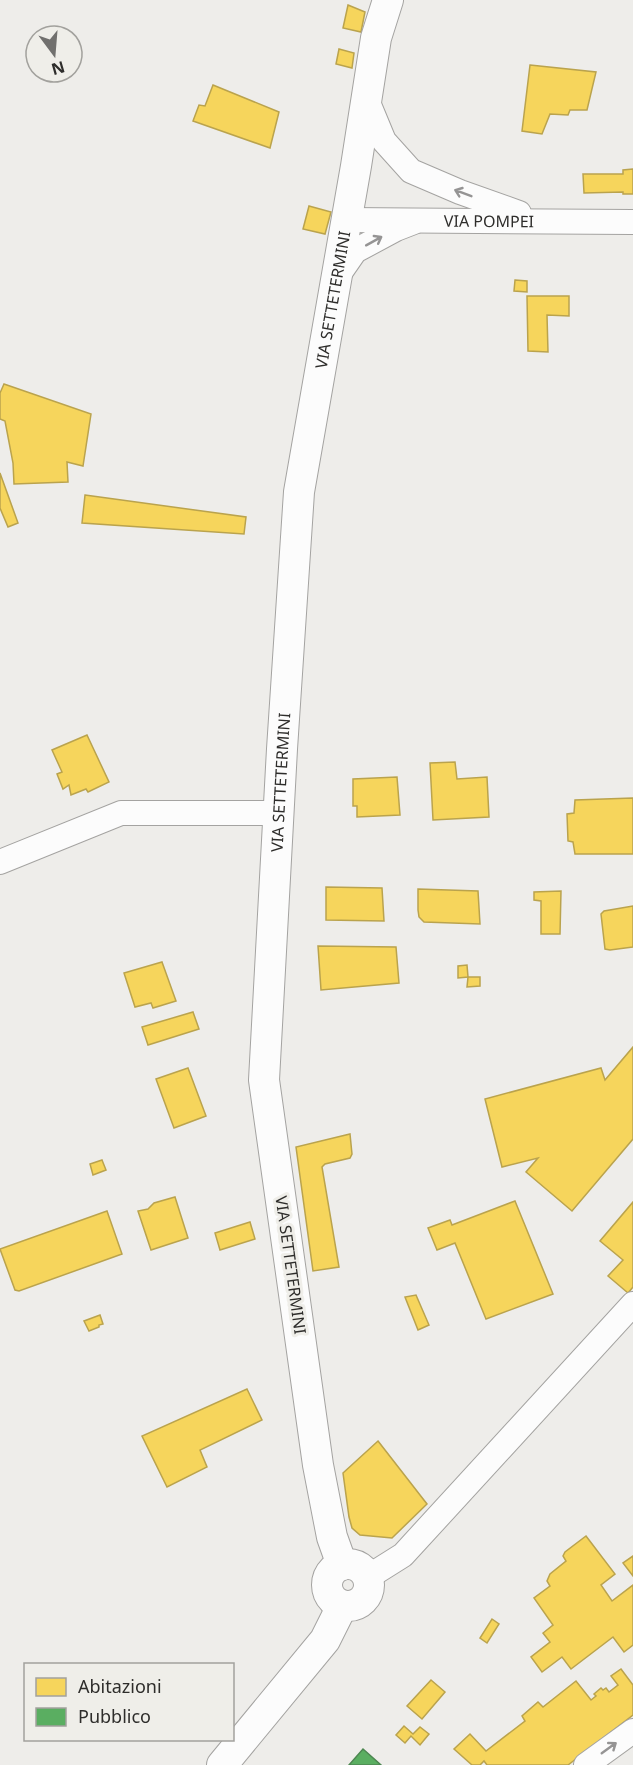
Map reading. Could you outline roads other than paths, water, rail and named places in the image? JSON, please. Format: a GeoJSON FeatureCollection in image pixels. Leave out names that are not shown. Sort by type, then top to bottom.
{"type":"FeatureCollection","features":[{"type":"Feature","properties":{"kind":"main road","name":"VIA SETTETERMINI"},"geometry":{"type":"LineString","coordinates":[[355,1571],[332,1537],[318,1465],[264,1080],[299,492],[347,220],[376,38],[388,0]]}},
{"type":"Feature","properties":{"kind":"main road"},"geometry":{"type":"LineString","coordinates":[[222,1765],[325,1640],[342,1606],[331,1598],[326,1586],[330,1573],[355,1571]]}},
{"type":"Feature","properties":{"kind":"street"},"geometry":{"type":"LineString","coordinates":[[367,100],[384,141],[411,171],[460,192],[538,220]]}},
{"type":"Feature","properties":{"kind":"street"},"geometry":{"type":"LineString","coordinates":[[337,277],[356,251],[396,229],[422,219]]}},
{"type":"Feature","properties":{"kind":"street","name":"VIA POMPEI"},"geometry":{"type":"LineString","coordinates":[[347,220],[633,222]]}},
{"type":"Feature","properties":{"kind":"street"},"geometry":{"type":"LineString","coordinates":[[0,862],[121,813],[279,813]]}},
{"type":"Feature","properties":{"kind":"street"},"geometry":{"type":"LineString","coordinates":[[355,1571],[403,1556],[633,1304]]}},
{"type":"Feature","properties":{"kind":"street"},"geometry":{"type":"LineString","coordinates":[[586,1765],[633,1731]]}}]}
